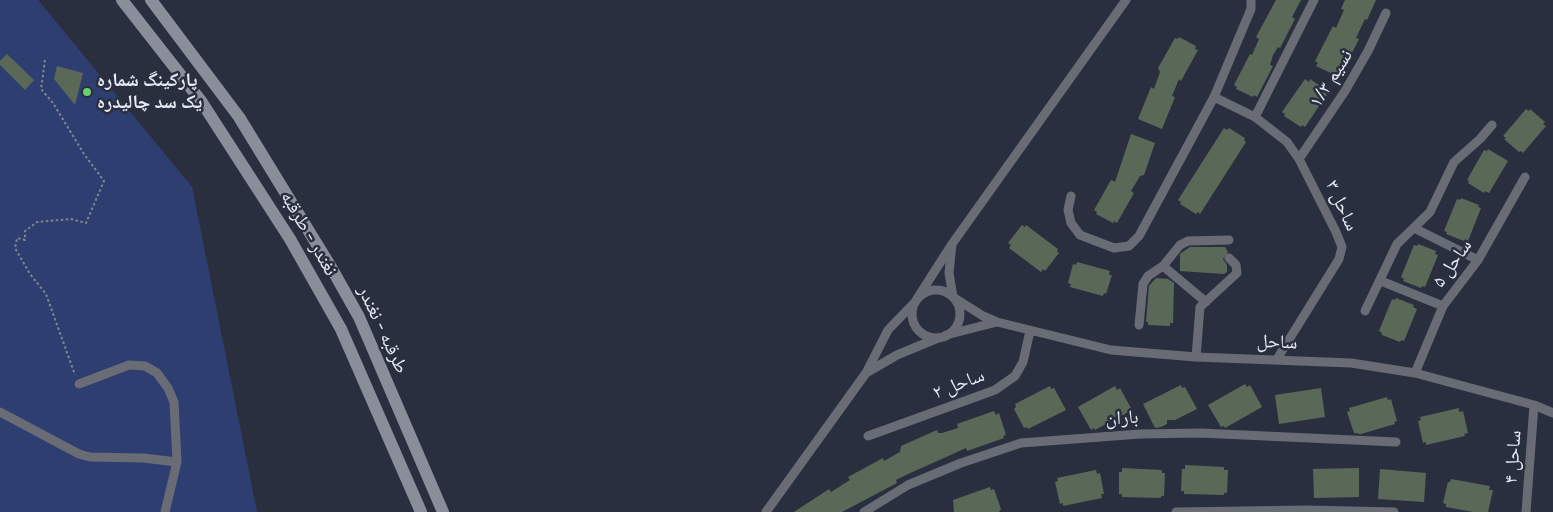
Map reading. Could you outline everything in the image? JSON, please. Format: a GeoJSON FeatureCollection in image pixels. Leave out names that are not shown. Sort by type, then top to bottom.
{"type":"FeatureCollection","features":[{"type":"Feature","properties":{"kind":"street","name":"نغندر - طرقبه"},"geometry":{"type":"LineString","coordinates":[[122,0],[206,107],[290,239],[341,329],[421,512]]}},
{"type":"Feature","properties":{"kind":"street","name":"طرقبه - نغندر"},"geometry":{"type":"LineString","coordinates":[[151,0],[239,117],[332,269],[359,317],[443,512]]}},
{"type":"Feature","properties":{"kind":"street"},"geometry":{"type":"LineString","coordinates":[[766,512],[866,373],[888,330],[915,302],[919,296],[932,290],[947,292],[957,303],[959,318],[957,325],[943,336],[924,335],[918,330],[912,317],[915,302],[952,244],[1126,0]]}},
{"type":"Feature","properties":{"kind":"street"},"geometry":{"type":"LineString","coordinates":[[1071,196],[1068,210],[1072,223],[1080,235],[1114,248],[1129,246],[1139,236],[1214,97],[1250,10],[1251,0]]}},
{"type":"Feature","properties":{"kind":"street"},"geometry":{"type":"LineString","coordinates":[[1255,117],[1314,0]]}},
{"type":"Feature","properties":{"kind":"street","name":"نسیم ۱/۳"},"geometry":{"type":"LineString","coordinates":[[1299,159],[1345,91],[1386,13]]}},
{"type":"Feature","properties":{"kind":"street","name":"ساحل ۳"},"geometry":{"type":"LineString","coordinates":[[1214,97],[1255,117],[1287,142],[1299,159],[1342,247],[1339,259],[1277,359]]}},
{"type":"Feature","properties":{"kind":"street"},"geometry":{"type":"LineString","coordinates":[[1365,311],[1382,281],[1397,244],[1430,212],[1454,162],[1480,139],[1492,125]]}},
{"type":"Feature","properties":{"kind":"street","name":"ساحل ۵"},"geometry":{"type":"LineString","coordinates":[[1415,373],[1443,306],[1478,260],[1525,177]]}},
{"type":"Feature","properties":{"kind":"street"},"geometry":{"type":"LineString","coordinates":[[1414,228],[1478,260]]}},
{"type":"Feature","properties":{"kind":"street"},"geometry":{"type":"LineString","coordinates":[[1139,325],[1142,284],[1148,276],[1163,266],[1180,245],[1188,241],[1229,240]]}},
{"type":"Feature","properties":{"kind":"street"},"geometry":{"type":"LineString","coordinates":[[952,244],[949,273],[953,297]]}},
{"type":"Feature","properties":{"kind":"street"},"geometry":{"type":"LineString","coordinates":[[1196,357],[1200,307],[1237,274],[1236,265],[1229,258]]}},
{"type":"Feature","properties":{"kind":"street"},"geometry":{"type":"LineString","coordinates":[[1163,266],[1206,302]]}},
{"type":"Feature","properties":{"kind":"street"},"geometry":{"type":"LineString","coordinates":[[1382,281],[1443,306]]}},
{"type":"Feature","properties":{"kind":"street","name":"ساحل"},"geometry":{"type":"LineString","coordinates":[[953,297],[983,316],[997,322],[1111,350],[1196,357],[1351,363],[1415,373],[1534,405],[1553,413]]}},
{"type":"Feature","properties":{"kind":"street","name":"ساحل"},"geometry":{"type":"LineString","coordinates":[[866,373],[897,355],[943,336],[997,322]]}},
{"type":"Feature","properties":{"kind":"street","name":"ساحل ۲"},"geometry":{"type":"LineString","coordinates":[[868,436],[995,390],[1015,376],[1022,362],[1030,331]]}},
{"type":"Feature","properties":{"kind":"street"},"geometry":{"type":"LineString","coordinates":[[80,384],[129,365],[145,366],[157,373],[168,388],[174,402],[177,462],[165,512]]}},
{"type":"Feature","properties":{"kind":"street","name":"ساحل ۴"},"geometry":{"type":"LineString","coordinates":[[1526,512],[1534,405]]}},
{"type":"Feature","properties":{"kind":"street"},"geometry":{"type":"LineString","coordinates":[[0,412],[79,454],[90,457],[144,458],[177,462]]}},
{"type":"Feature","properties":{"kind":"street","name":"باران"},"geometry":{"type":"LineString","coordinates":[[864,512],[908,485],[961,462],[1020,442],[1140,434],[1200,433],[1396,442]]}},
{"type":"Feature","properties":{"kind":"street"},"geometry":{"type":"LineString","coordinates":[[1176,512],[1394,512]]}},
{"type":"Feature","properties":{"kind":"path"},"geometry":{"type":"LineString","coordinates":[[45,60],[41,89],[53,103],[84,154],[104,181],[86,224],[71,219],[37,222],[25,230],[25,240],[17,238],[15,248],[30,274],[46,294],[72,370],[80,384]]}},
{"type":"Feature","properties":{"kind":"shaded area"},"geometry":{"type":"Polygon","coordinates":[[[0,0],[38,0],[192,187],[257,512],[0,512],[0,0]]]}},
{"type":"Feature","properties":{"kind":"building"},"geometry":{"type":"Polygon","coordinates":[[[1276,0],[1301,0],[1292,17],[1295,19],[1280,48],[1278,47],[1273,55],[1270,65],[1273,66],[1257,97],[1254,95],[1253,97],[1236,89],[1237,87],[1234,85],[1250,54],[1252,55],[1259,39],[1256,37],[1276,0]]]}},
{"type":"Feature","properties":{"kind":"building"},"geometry":{"type":"Polygon","coordinates":[[[1345,0],[1376,0],[1356,38],[1359,39],[1341,74],[1338,73],[1337,76],[1316,66],[1318,63],[1315,61],[1333,26],[1336,28],[1344,10],[1341,9],[1345,0]]]}},
{"type":"Feature","properties":{"kind":"building"},"geometry":{"type":"Polygon","coordinates":[[[1179,37],[1196,46],[1195,49],[1198,50],[1181,81],[1179,79],[1172,96],[1175,97],[1162,129],[1138,119],[1151,87],[1154,89],[1160,72],[1158,68],[1175,38],[1178,39],[1179,37]]]}},
{"type":"Feature","properties":{"kind":"building"},"geometry":{"type":"Polygon","coordinates":[[[7,54],[34,80],[25,90],[0,65],[0,61],[7,54]]]}},
{"type":"Feature","properties":{"kind":"building"},"geometry":{"type":"Polygon","coordinates":[[[57,66],[83,73],[75,105],[54,79],[57,66]]]}},
{"type":"Feature","properties":{"kind":"building"},"geometry":{"type":"Polygon","coordinates":[[[1305,79],[1309,82],[1310,79],[1326,90],[1324,92],[1327,94],[1305,127],[1302,125],[1301,127],[1284,116],[1285,114],[1282,112],[1305,79]]]}},
{"type":"Feature","properties":{"kind":"building"},"geometry":{"type":"Polygon","coordinates":[[[1526,109],[1529,111],[1530,109],[1545,122],[1543,124],[1546,126],[1523,153],[1519,152],[1503,136],[1526,109]]]}},
{"type":"Feature","properties":{"kind":"building"},"geometry":{"type":"Polygon","coordinates":[[[1224,128],[1227,130],[1229,128],[1245,138],[1246,142],[1200,214],[1198,212],[1196,214],[1180,204],[1181,202],[1178,200],[1224,128]]]}},
{"type":"Feature","properties":{"kind":"building"},"geometry":{"type":"Polygon","coordinates":[[[1131,134],[1155,143],[1144,175],[1140,176],[1131,191],[1134,193],[1117,223],[1114,221],[1113,223],[1096,214],[1097,212],[1094,210],[1111,180],[1115,182],[1131,134]]]}},
{"type":"Feature","properties":{"kind":"building"},"geometry":{"type":"Polygon","coordinates":[[[1488,149],[1508,161],[1489,193],[1485,191],[1484,193],[1468,183],[1469,181],[1467,180],[1484,150],[1487,151],[1488,149]]]}},
{"type":"Feature","properties":{"kind":"building"},"geometry":{"type":"Polygon","coordinates":[[[1461,198],[1479,205],[1478,207],[1481,208],[1468,241],[1446,234],[1447,232],[1444,231],[1457,199],[1460,200],[1461,198]]]}},
{"type":"Feature","properties":{"kind":"building"},"geometry":{"type":"Polygon","coordinates":[[[1022,225],[1025,227],[1026,225],[1058,249],[1059,253],[1045,271],[1043,269],[1041,272],[1009,248],[1011,245],[1008,243],[1022,225]]]}},
{"type":"Feature","properties":{"kind":"building"},"geometry":{"type":"Polygon","coordinates":[[[1418,244],[1436,251],[1435,254],[1438,255],[1425,287],[1422,286],[1421,288],[1403,281],[1404,279],[1401,277],[1414,245],[1417,246],[1418,244]]]}},
{"type":"Feature","properties":{"kind":"building"},"geometry":{"type":"Polygon","coordinates":[[[1190,247],[1225,247],[1228,252],[1223,259],[1227,265],[1227,272],[1224,274],[1180,271],[1180,254],[1190,247]]]}},
{"type":"Feature","properties":{"kind":"building"},"geometry":{"type":"Polygon","coordinates":[[[1077,262],[1110,271],[1109,275],[1112,275],[1106,294],[1104,293],[1103,296],[1070,287],[1071,284],[1068,283],[1073,264],[1076,265],[1077,262]]]}},
{"type":"Feature","properties":{"kind":"building"},"geometry":{"type":"Polygon","coordinates":[[[1156,278],[1168,279],[1174,283],[1173,323],[1170,323],[1170,326],[1148,325],[1148,322],[1146,322],[1149,286],[1156,278]]]}},
{"type":"Feature","properties":{"kind":"building"},"geometry":{"type":"Polygon","coordinates":[[[1396,298],[1414,305],[1413,307],[1417,309],[1404,341],[1401,340],[1400,342],[1382,335],[1379,331],[1392,299],[1395,300],[1396,298]]]}},
{"type":"Feature","properties":{"kind":"building"},"geometry":{"type":"Polygon","coordinates":[[[1245,384],[1247,387],[1250,385],[1262,407],[1225,428],[1224,426],[1221,427],[1208,405],[1245,384]]]}},
{"type":"Feature","properties":{"kind":"building"},"geometry":{"type":"Polygon","coordinates":[[[1181,385],[1182,388],[1185,387],[1197,409],[1175,420],[1167,420],[1167,424],[1155,428],[1143,404],[1181,385]]]}},
{"type":"Feature","properties":{"kind":"building"},"geometry":{"type":"Polygon","coordinates":[[[1050,386],[1051,389],[1054,388],[1066,410],[1028,429],[1027,427],[1024,428],[1014,409],[1016,407],[1015,404],[1050,386]]]}},
{"type":"Feature","properties":{"kind":"building"},"geometry":{"type":"Polygon","coordinates":[[[1115,386],[1117,390],[1120,388],[1132,410],[1095,430],[1094,428],[1091,430],[1078,407],[1115,386]]]}},
{"type":"Feature","properties":{"kind":"building"},"geometry":{"type":"Polygon","coordinates":[[[1321,388],[1325,417],[1279,424],[1275,395],[1321,388]]]}},
{"type":"Feature","properties":{"kind":"building"},"geometry":{"type":"Polygon","coordinates":[[[1387,397],[1388,400],[1391,399],[1397,421],[1394,422],[1395,424],[1361,434],[1354,433],[1347,412],[1350,411],[1349,408],[1387,397]]]}},
{"type":"Feature","properties":{"kind":"building"},"geometry":{"type":"Polygon","coordinates":[[[1459,408],[1459,412],[1463,411],[1468,433],[1464,434],[1465,436],[1426,445],[1426,442],[1423,443],[1418,421],[1421,420],[1420,417],[1459,408]]]}},
{"type":"Feature","properties":{"kind":"building"},"geometry":{"type":"Polygon","coordinates":[[[994,411],[996,415],[999,413],[1006,435],[1003,436],[1004,438],[967,451],[966,448],[906,475],[896,480],[897,483],[842,512],[794,512],[829,489],[831,492],[850,480],[848,477],[883,458],[884,461],[900,452],[901,446],[937,430],[938,433],[942,433],[958,428],[957,424],[994,411]]]}},
{"type":"Feature","properties":{"kind":"building"},"geometry":{"type":"Polygon","coordinates":[[[1185,465],[1224,467],[1224,470],[1228,470],[1227,493],[1224,493],[1224,495],[1184,494],[1184,491],[1181,491],[1182,469],[1185,469],[1185,465]]]}},
{"type":"Feature","properties":{"kind":"building"},"geometry":{"type":"Polygon","coordinates":[[[1122,468],[1162,470],[1162,473],[1165,473],[1164,496],[1161,496],[1161,498],[1122,497],[1122,494],[1119,494],[1119,472],[1122,472],[1122,468]]]}},
{"type":"Feature","properties":{"kind":"building"},"geometry":{"type":"Polygon","coordinates":[[[1359,468],[1359,497],[1314,498],[1313,469],[1359,468]]]}},
{"type":"Feature","properties":{"kind":"building"},"geometry":{"type":"Polygon","coordinates":[[[1380,469],[1426,473],[1424,502],[1378,499],[1380,469]]]}},
{"type":"Feature","properties":{"kind":"building"},"geometry":{"type":"Polygon","coordinates":[[[1096,470],[1097,474],[1100,473],[1104,494],[1101,494],[1102,498],[1063,506],[1063,503],[1060,504],[1055,482],[1058,481],[1057,478],[1096,470]]]}},
{"type":"Feature","properties":{"kind":"building"},"geometry":{"type":"Polygon","coordinates":[[[1451,479],[1490,486],[1489,490],[1493,490],[1488,512],[1473,512],[1446,507],[1446,504],[1443,503],[1448,482],[1451,479]]]}},
{"type":"Feature","properties":{"kind":"building"},"geometry":{"type":"Polygon","coordinates":[[[990,487],[991,490],[994,489],[1001,509],[999,512],[954,512],[953,500],[990,487]]]}},
{"type":"Feature","properties":{"kind":"place","name":"پارکینگ شماره یک سد چالیدره"},"geometry":{"type":"Point","coordinates":[87,92]}}]}
